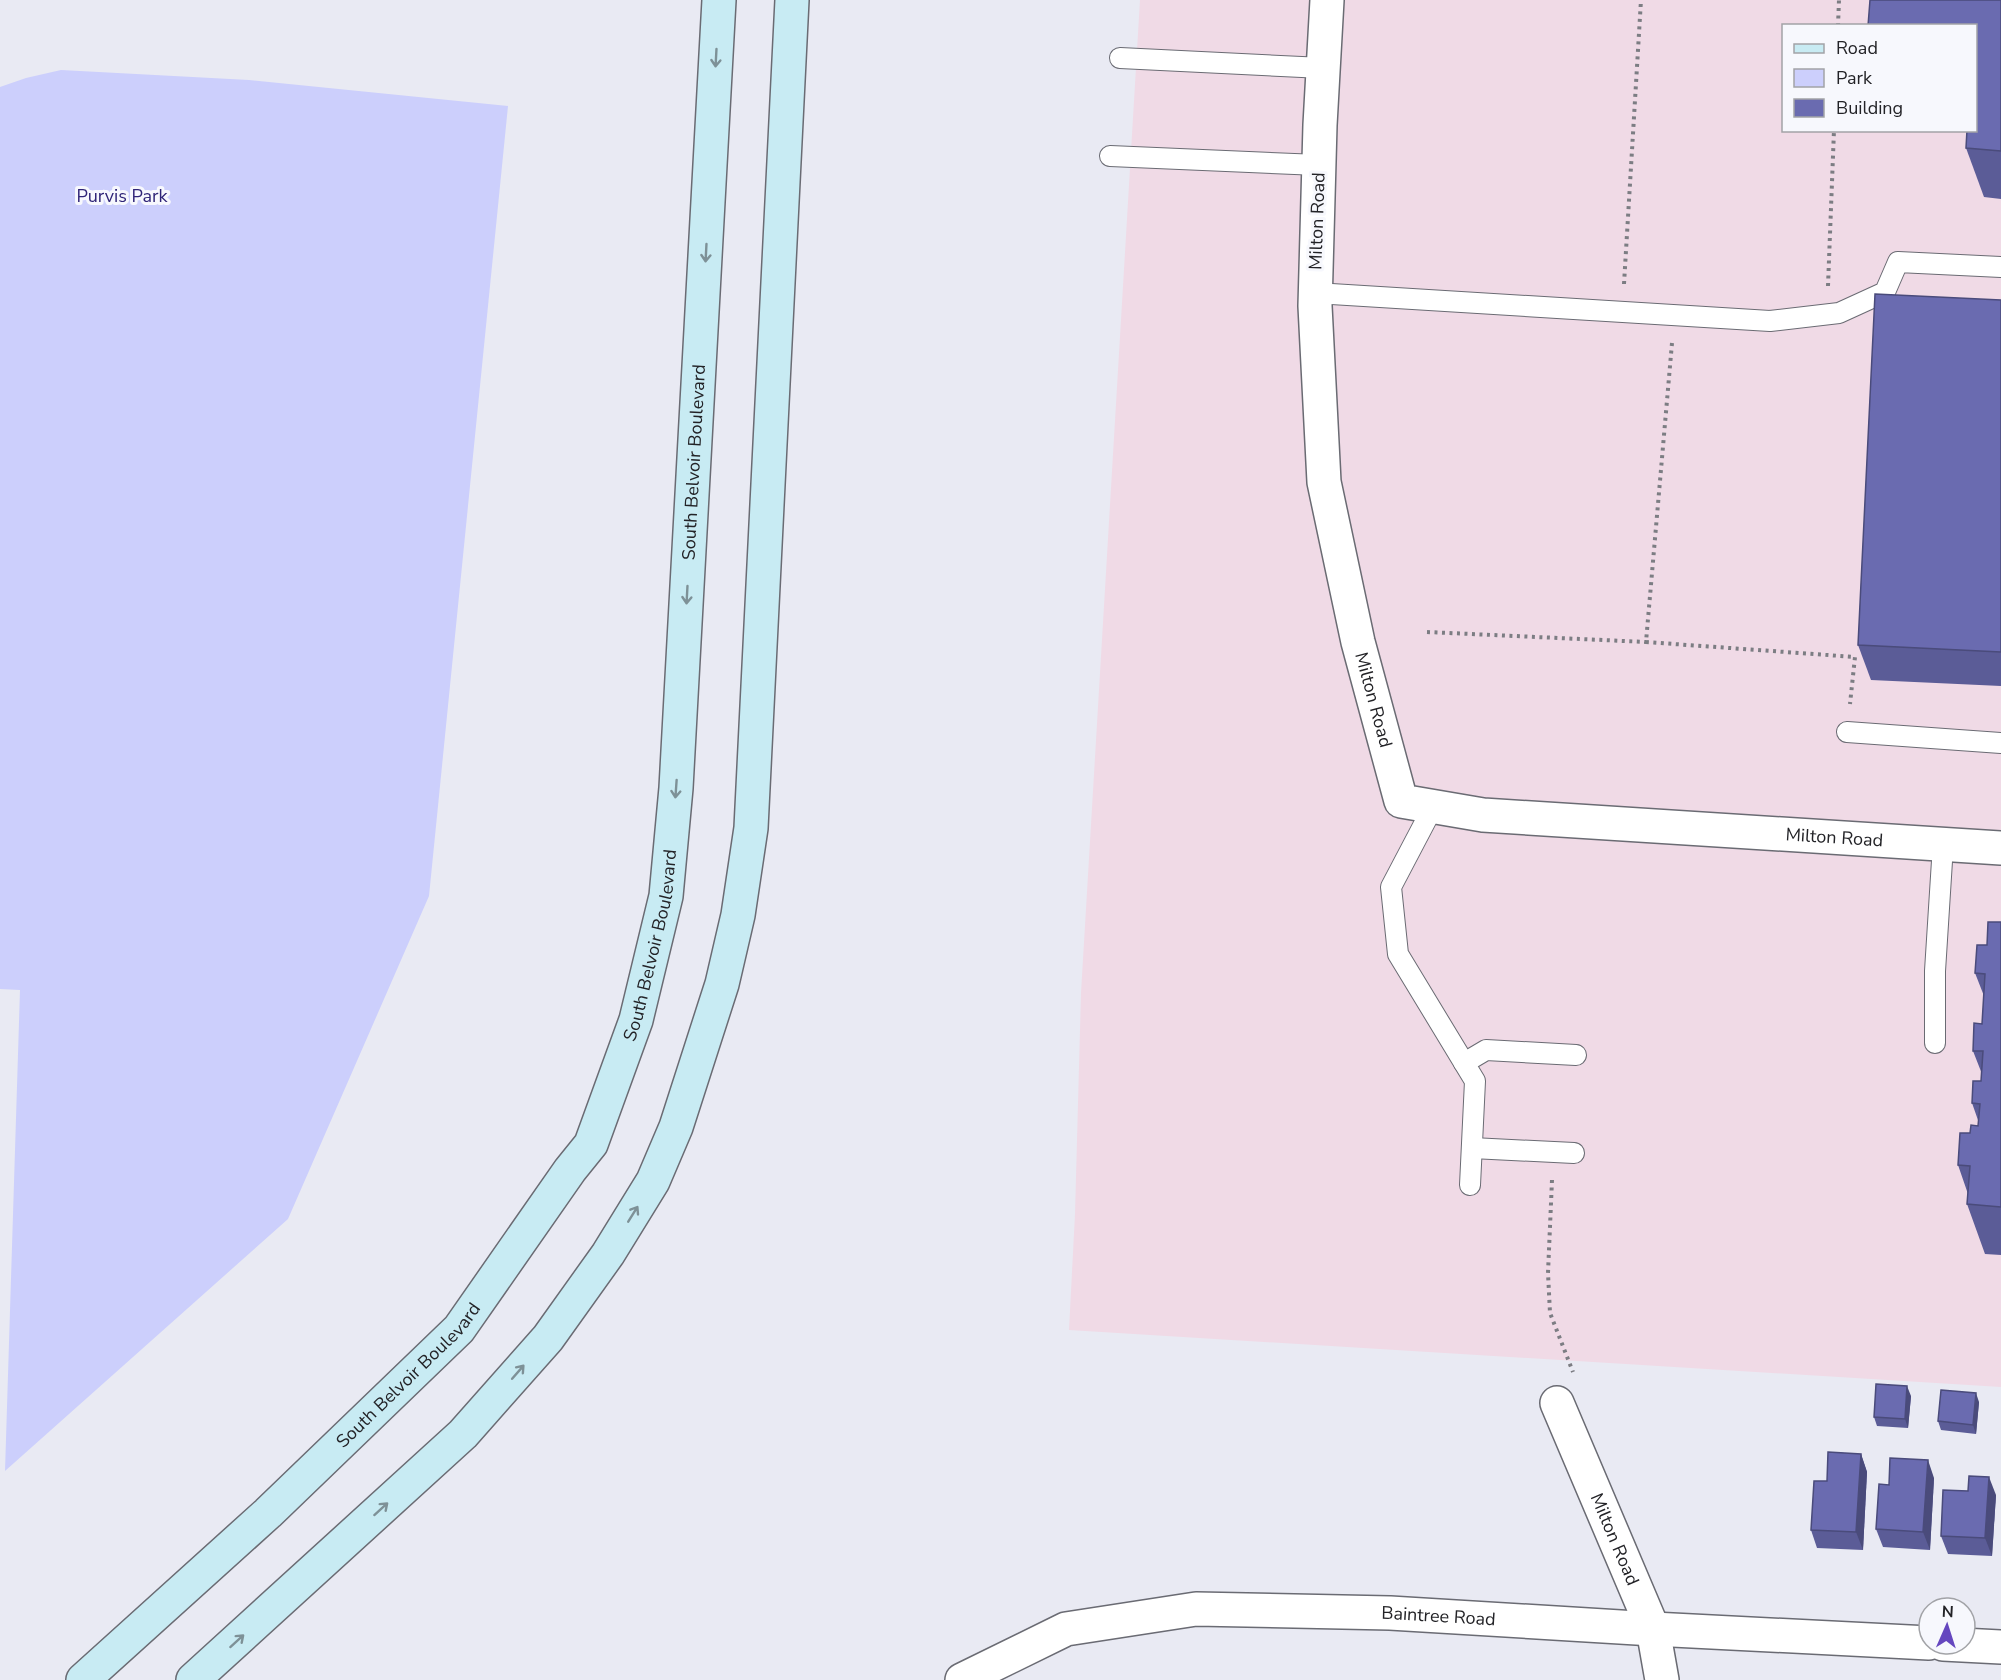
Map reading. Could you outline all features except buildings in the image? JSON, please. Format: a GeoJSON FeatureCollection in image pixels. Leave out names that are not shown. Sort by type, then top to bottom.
{"type":"FeatureCollection","features":[{"type":"Feature","properties":{"kind":"street","name":"South Belvoir Boulevard"},"geometry":{"type":"LineString","coordinates":[[83,1680],[268,1513],[459,1329],[570,1170],[591,1144],[636,1020],[666,896],[676,788],[719,0]]}},
{"type":"Feature","properties":{"kind":"street"},"geometry":{"type":"LineString","coordinates":[[193,1680],[463,1434],[548,1338],[608,1254],[653,1181],[676,1127],[722,984],[738,915],[751,828],[792,0]]}},
{"type":"Feature","properties":{"kind":"street","name":"Milton Road"},"geometry":{"type":"LineString","coordinates":[[1328,0],[1323,68],[1315,293],[1324,483],[1358,642],[1401,801],[1483,815],[2001,848]]}},
{"type":"Feature","properties":{"kind":"street","name":"Milton Road"},"geometry":{"type":"LineString","coordinates":[[1557,1403],[1653,1629],[1662,1680]]}},
{"type":"Feature","properties":{"kind":"street","name":"Baintree Road"},"geometry":{"type":"LineString","coordinates":[[962,1680],[1066,1629],[1196,1609],[1390,1613],[1917,1642]]}},
{"type":"Feature","properties":{"kind":"street"},"geometry":{"type":"LineString","coordinates":[[1977,1646],[2001,1647]]}},
{"type":"Feature","properties":{"kind":"lane"},"geometry":{"type":"LineString","coordinates":[[1120,58],[1323,68]]}},
{"type":"Feature","properties":{"kind":"lane"},"geometry":{"type":"LineString","coordinates":[[1110,156],[1319,165]]}},
{"type":"Feature","properties":{"kind":"lane"},"geometry":{"type":"LineString","coordinates":[[1315,293],[1770,321],[1839,313],[1885,292],[1898,262],[2001,267]]}},
{"type":"Feature","properties":{"kind":"lane"},"geometry":{"type":"LineString","coordinates":[[1847,732],[2001,743]]}},
{"type":"Feature","properties":{"kind":"lane"},"geometry":{"type":"LineString","coordinates":[[1433,807],[1391,887],[1398,954],[1475,1081],[1470,1185]]}},
{"type":"Feature","properties":{"kind":"lane"},"geometry":{"type":"LineString","coordinates":[[1935,1043],[1935,970],[1943,845]]}},
{"type":"Feature","properties":{"kind":"lane"},"geometry":{"type":"LineString","coordinates":[[1464,1063],[1486,1050],[1576,1055]]}},
{"type":"Feature","properties":{"kind":"lane"},"geometry":{"type":"LineString","coordinates":[[1472,1148],[1574,1153]]}},
{"type":"Feature","properties":{"kind":"path"},"geometry":{"type":"LineString","coordinates":[[1622,313],[1641,0]]}},
{"type":"Feature","properties":{"kind":"path"},"geometry":{"type":"LineString","coordinates":[[1838,24],[1839,0]]}},
{"type":"Feature","properties":{"kind":"path"},"geometry":{"type":"LineString","coordinates":[[1827,314],[1834,132]]}},
{"type":"Feature","properties":{"kind":"path"},"geometry":{"type":"LineString","coordinates":[[1646,642],[1674,316]]}},
{"type":"Feature","properties":{"kind":"path"},"geometry":{"type":"LineString","coordinates":[[1427,632],[1646,642],[1855,657],[1847,732]]}},
{"type":"Feature","properties":{"kind":"path"},"geometry":{"type":"LineString","coordinates":[[1554,1152],[1548,1274],[1550,1313],[1583,1398],[1557,1403]]}},
{"type":"Feature","properties":{"kind":"shaded area"},"geometry":{"type":"Polygon","coordinates":[[[1140,0],[2001,0],[2001,1387],[1069,1330],[1075,1214],[1081,993],[1140,0]]]}},
{"type":"Feature","properties":{"kind":"green space","name":"Purvis Park"},"geometry":{"type":"Polygon","coordinates":[[[61,70],[249,80],[508,106],[429,896],[288,1219],[5,1471],[20,990],[0,989],[0,87],[61,70]]]}}]}
